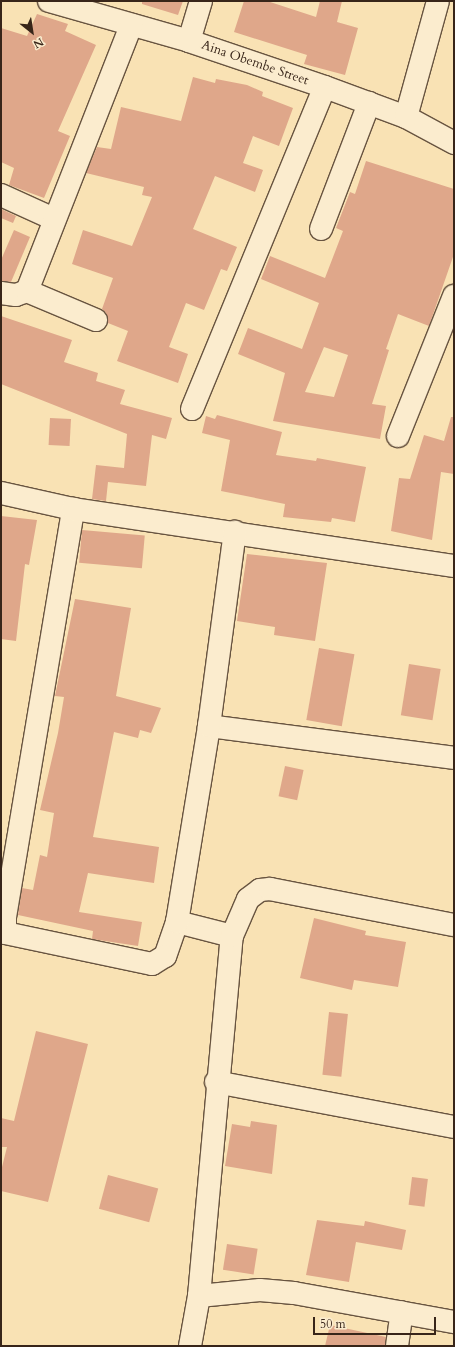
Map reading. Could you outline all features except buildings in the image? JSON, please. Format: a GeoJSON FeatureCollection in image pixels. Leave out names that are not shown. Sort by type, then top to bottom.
{"type":"FeatureCollection","features":[{"type":"Feature","properties":{"kind":"street","name":"Aina Obembe Street"},"geometry":{"type":"LineString","coordinates":[[49,1],[189,41],[326,87],[406,117],[454,143]]}},
{"type":"Feature","properties":{"kind":"street"},"geometry":{"type":"LineString","coordinates":[[189,41],[202,1]]}},
{"type":"Feature","properties":{"kind":"street"},"geometry":{"type":"LineString","coordinates":[[406,117],[438,1]]}},
{"type":"Feature","properties":{"kind":"street"},"geometry":{"type":"LineString","coordinates":[[27,291],[131,25]]}},
{"type":"Feature","properties":{"kind":"street"},"geometry":{"type":"LineString","coordinates":[[192,409],[326,87]]}},
{"type":"Feature","properties":{"kind":"street"},"geometry":{"type":"LineString","coordinates":[[321,229],[369,103]]}},
{"type":"Feature","properties":{"kind":"street"},"geometry":{"type":"LineString","coordinates":[[1,195],[54,219]]}},
{"type":"Feature","properties":{"kind":"street"},"geometry":{"type":"LineString","coordinates":[[1,293],[16,295],[27,291],[96,320]]}},
{"type":"Feature","properties":{"kind":"street"},"geometry":{"type":"LineString","coordinates":[[398,436],[454,296]]}},
{"type":"Feature","properties":{"kind":"street"},"geometry":{"type":"LineString","coordinates":[[1,493],[73,509],[235,532],[454,566]]}},
{"type":"Feature","properties":{"kind":"street"},"geometry":{"type":"LineString","coordinates":[[73,509],[3,933],[152,964],[165,956],[177,922],[209,726],[235,532]]}},
{"type":"Feature","properties":{"kind":"street"},"geometry":{"type":"LineString","coordinates":[[209,726],[454,758]]}},
{"type":"Feature","properties":{"kind":"street"},"geometry":{"type":"LineString","coordinates":[[190,1346],[199,1296],[216,1082],[232,936],[248,899],[260,890],[270,889],[454,924]]}},
{"type":"Feature","properties":{"kind":"street"},"geometry":{"type":"LineString","coordinates":[[177,922],[232,936]]}},
{"type":"Feature","properties":{"kind":"street"},"geometry":{"type":"LineString","coordinates":[[216,1082],[454,1127]]}},
{"type":"Feature","properties":{"kind":"street"},"geometry":{"type":"LineString","coordinates":[[199,1296],[260,1290],[294,1293],[454,1322]]}},
{"type":"Feature","properties":{"kind":"street"},"geometry":{"type":"LineString","coordinates":[[397,1346],[402,1312]]}}]}
